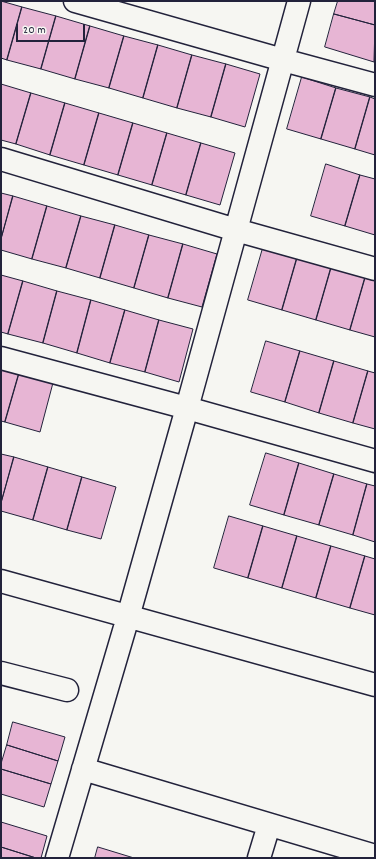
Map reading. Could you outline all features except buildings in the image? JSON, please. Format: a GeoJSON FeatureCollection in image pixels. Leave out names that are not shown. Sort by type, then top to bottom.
{"type":"FeatureCollection","features":[{"type":"Feature","properties":{"kind":"street"},"geometry":{"type":"LineString","coordinates":[[75,1],[375,85]]}},
{"type":"Feature","properties":{"kind":"street"},"geometry":{"type":"LineString","coordinates":[[56,858],[128,617],[299,1]]}},
{"type":"Feature","properties":{"kind":"street"},"geometry":{"type":"LineString","coordinates":[[1,159],[236,230],[375,269]]}},
{"type":"Feature","properties":{"kind":"street"},"geometry":{"type":"LineString","coordinates":[[1,358],[375,461]]}},
{"type":"Feature","properties":{"kind":"street"},"geometry":{"type":"LineString","coordinates":[[1,581],[375,686]]}},
{"type":"Feature","properties":{"kind":"street"},"geometry":{"type":"LineString","coordinates":[[1,673],[67,690]]}},
{"type":"Feature","properties":{"kind":"street"},"geometry":{"type":"LineString","coordinates":[[83,769],[375,856]]}},
{"type":"Feature","properties":{"kind":"street"},"geometry":{"type":"LineString","coordinates":[[259,858],[269,825]]}}]}
